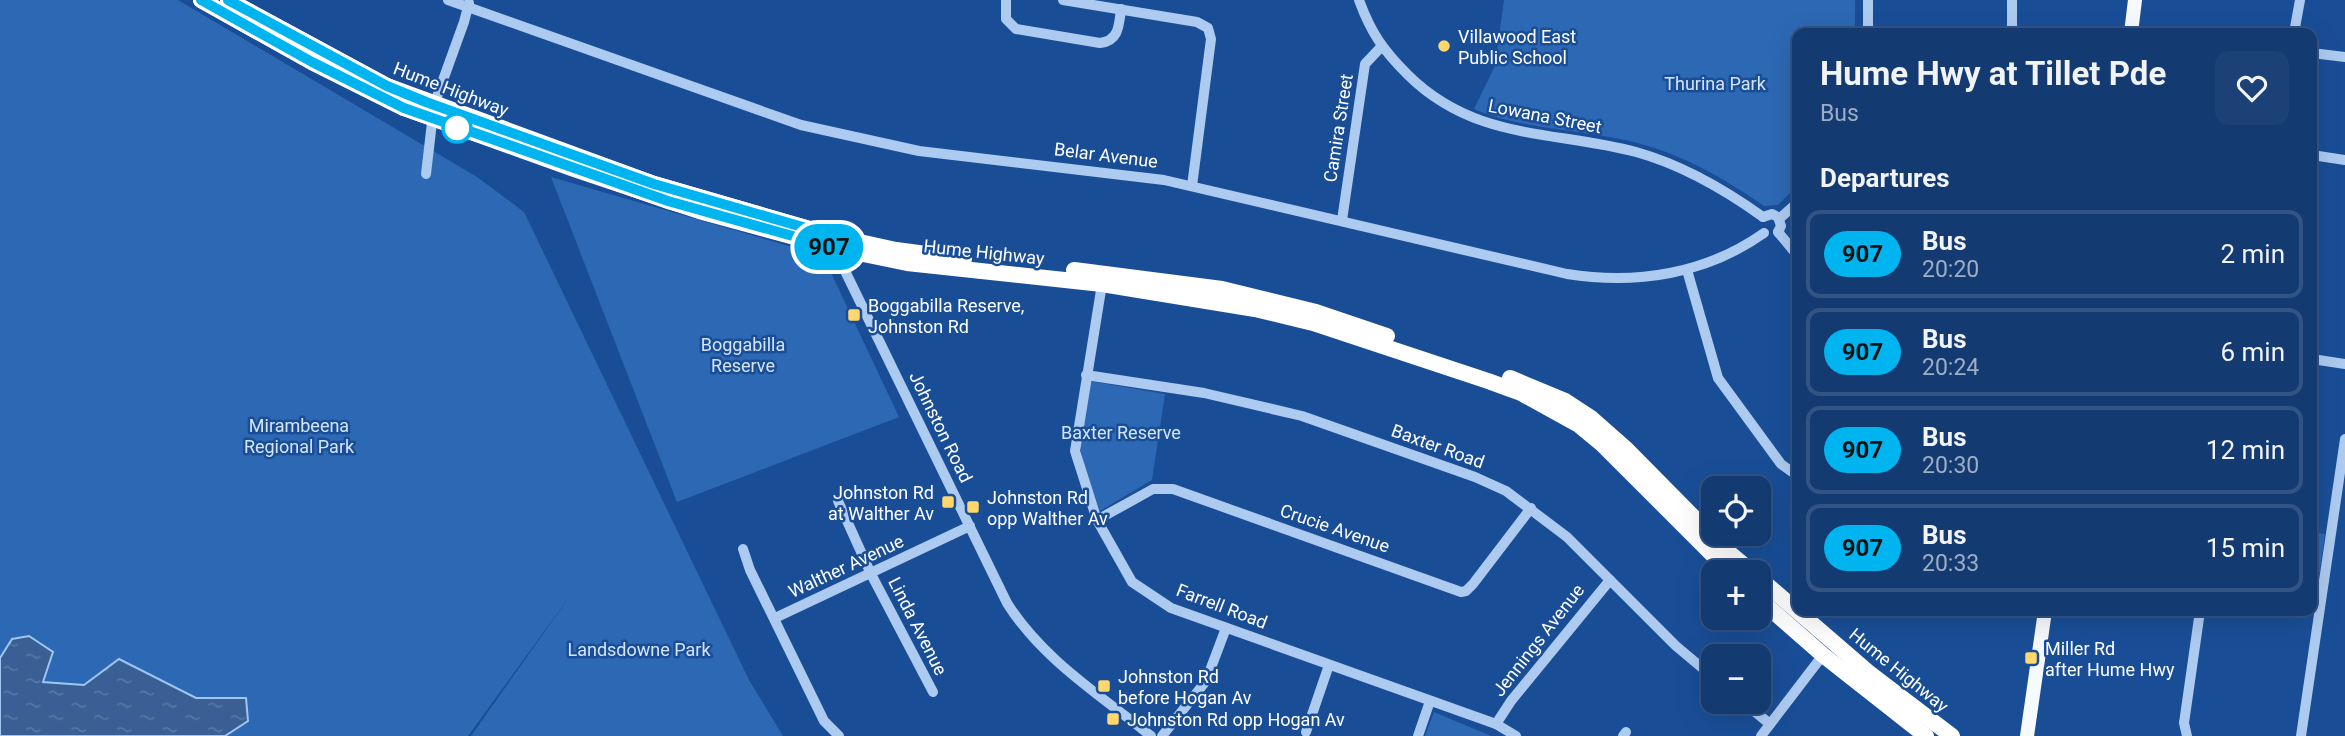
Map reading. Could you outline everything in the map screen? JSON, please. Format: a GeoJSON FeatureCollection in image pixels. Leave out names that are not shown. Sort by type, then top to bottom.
{"type":"FeatureCollection","features":[{"type":"Feature","properties":{"kind":"highway","name":"Hume Highway"},"geometry":{"type":"LineString","coordinates":[[201,0],[376,96],[433,111],[838,243],[907,263],[1101,284],[1212,300],[1313,323],[1446,365],[1521,393],[1558,412],[1602,444],[1718,560]]}},
{"type":"Feature","properties":{"kind":"highway","name":"Hume Highway"},"geometry":{"type":"LineString","coordinates":[[228,0],[433,111]]}},
{"type":"Feature","properties":{"kind":"highway","name":"Hume Highway"},"geometry":{"type":"LineString","coordinates":[[838,243],[1101,272],[1222,289],[1328,316],[1534,387],[1565,401],[1609,433],[1738,560]]}},
{"type":"Feature","properties":{"kind":"highway","name":"Hume Highway"},"geometry":{"type":"LineString","coordinates":[[1771,588],[1792,606]]}},
{"type":"Feature","properties":{"kind":"highway","name":"Hume Highway"},"geometry":{"type":"LineString","coordinates":[[1771,610],[1823,655],[1926,736]]}},
{"type":"Feature","properties":{"kind":"highway","name":"Hume Highway"},"geometry":{"type":"LineString","coordinates":[[1803,616],[1868,672],[1952,736]]}},
{"type":"Feature","properties":{"kind":"main road"},"geometry":{"type":"LineString","coordinates":[[2131,28],[2135,0]]}},
{"type":"Feature","properties":{"kind":"main road"},"geometry":{"type":"LineString","coordinates":[[2026,736],[2044,616]]}},
{"type":"Feature","properties":{"kind":"street","name":"Belar Avenue"},"geometry":{"type":"LineString","coordinates":[[448,0],[469,4],[801,125],[919,151],[1140,176],[1192,186],[1541,268],[1595,278],[1642,278],[1687,270],[1725,257],[1764,233]]}},
{"type":"Feature","properties":{"kind":"street"},"geometry":{"type":"LineString","coordinates":[[1006,0],[1006,19],[1016,29],[1094,43],[1106,43],[1117,34],[1121,9]]}},
{"type":"Feature","properties":{"kind":"street"},"geometry":{"type":"LineString","coordinates":[[1063,0],[1204,24],[1210,33],[1192,186]]}},
{"type":"Feature","properties":{"kind":"street","name":"Lowana Street"},"geometry":{"type":"LineString","coordinates":[[1359,0],[1381,47],[1432,96],[1466,116],[1502,128],[1659,159],[1708,180],[1763,217]]}},
{"type":"Feature","properties":{"kind":"street"},"geometry":{"type":"LineString","coordinates":[[1868,0],[1868,28]]}},
{"type":"Feature","properties":{"kind":"street"},"geometry":{"type":"LineString","coordinates":[[2012,0],[2012,28]]}},
{"type":"Feature","properties":{"kind":"street"},"geometry":{"type":"LineString","coordinates":[[2295,28],[2300,0]]}},
{"type":"Feature","properties":{"kind":"street"},"geometry":{"type":"LineString","coordinates":[[426,174],[433,111],[469,4]]}},
{"type":"Feature","properties":{"kind":"street","name":"Camira Street"},"geometry":{"type":"LineString","coordinates":[[1342,220],[1365,64],[1381,47]]}},
{"type":"Feature","properties":{"kind":"street"},"geometry":{"type":"LineString","coordinates":[[2317,54],[2345,57]]}},
{"type":"Feature","properties":{"kind":"street"},"geometry":{"type":"LineString","coordinates":[[2317,156],[2345,160]]}},
{"type":"Feature","properties":{"kind":"street"},"geometry":{"type":"LineString","coordinates":[[1779,219],[1792,207]]}},
{"type":"Feature","properties":{"kind":"street"},"geometry":{"type":"LineString","coordinates":[[1772,214],[1779,219],[1781,226],[1778,232],[1772,235],[1764,233],[1760,225],[1763,217],[1772,214]]}},
{"type":"Feature","properties":{"kind":"street"},"geometry":{"type":"LineString","coordinates":[[1778,232],[1792,249]]}},
{"type":"Feature","properties":{"kind":"street","name":"Johnston Road"},"geometry":{"type":"LineString","coordinates":[[838,243],[846,273],[1007,603],[1034,641],[1150,736]]}},
{"type":"Feature","properties":{"kind":"street"},"geometry":{"type":"LineString","coordinates":[[1687,270],[1718,378],[1781,464],[1792,472]]}},
{"type":"Feature","properties":{"kind":"street","name":"Farrell Road"},"geometry":{"type":"LineString","coordinates":[[1101,284],[1075,451],[1097,520],[1132,582],[1171,608],[1496,724],[1516,736]]}},
{"type":"Feature","properties":{"kind":"street"},"geometry":{"type":"LineString","coordinates":[[2317,360],[2345,364]]}},
{"type":"Feature","properties":{"kind":"street","name":"Baxter Road"},"geometry":{"type":"LineString","coordinates":[[1086,375],[1204,393],[1302,416],[1475,477],[1506,491],[1559,530],[1676,646],[1701,667]]}},
{"type":"Feature","properties":{"kind":"street"},"geometry":{"type":"LineString","coordinates":[[2301,736],[2345,439]]}},
{"type":"Feature","properties":{"kind":"street","name":"Crucie Avenue"},"geometry":{"type":"LineString","coordinates":[[1097,520],[1153,489],[1172,489],[1461,592],[1466,591],[1473,583],[1531,508]]}},
{"type":"Feature","properties":{"kind":"street","name":"Linda Avenue"},"geometry":{"type":"LineString","coordinates":[[838,501],[871,574],[933,692]]}},
{"type":"Feature","properties":{"kind":"street","name":"Walther Avenue"},"geometry":{"type":"LineString","coordinates":[[775,618],[970,526]]}},
{"type":"Feature","properties":{"kind":"street"},"geometry":{"type":"LineString","coordinates":[[743,550],[750,570],[824,721],[839,736]]}},
{"type":"Feature","properties":{"kind":"street","name":"Jennings Avenue"},"geometry":{"type":"LineString","coordinates":[[1496,724],[1511,701],[1610,580]]}},
{"type":"Feature","properties":{"kind":"street"},"geometry":{"type":"LineString","coordinates":[[2187,736],[2184,723],[2199,616]]}},
{"type":"Feature","properties":{"kind":"street"},"geometry":{"type":"LineString","coordinates":[[1162,736],[1206,681],[1226,628]]}},
{"type":"Feature","properties":{"kind":"street"},"geometry":{"type":"LineString","coordinates":[[1761,736],[1823,655]]}},
{"type":"Feature","properties":{"kind":"street"},"geometry":{"type":"LineString","coordinates":[[1307,732],[1329,665]]}},
{"type":"Feature","properties":{"kind":"street"},"geometry":{"type":"LineString","coordinates":[[1418,736],[1430,701]]}},
{"type":"Feature","properties":{"kind":"street"},"geometry":{"type":"LineString","coordinates":[[1758,714],[1770,724]]}},
{"type":"Feature","properties":{"kind":"green space","name":"Mirambeena Regional Park"},"geometry":{"type":"Polygon","coordinates":[[[0,0],[178,0],[477,177],[524,212],[749,680],[783,736],[471,736],[572,593],[468,736],[0,736],[0,0]]]}},
{"type":"Feature","properties":{"kind":"green space","name":"Thurina Park"},"geometry":{"type":"Polygon","coordinates":[[[1504,0],[1855,0],[1855,28],[1792,28],[1792,191],[1778,205],[1764,206],[1729,183],[1675,155],[1636,142],[1526,124],[1474,109],[1495,66],[1504,0]]]}},
{"type":"Feature","properties":{"kind":"green space","name":"Boggabilla Reserve"},"geometry":{"type":"Polygon","coordinates":[[[551,177],[823,256],[899,417],[677,502],[551,177]]]}},
{"type":"Feature","properties":{"kind":"green space","name":"Baxter Reserve"},"geometry":{"type":"Polygon","coordinates":[[[1090,381],[1165,394],[1152,480],[1100,511],[1080,446],[1090,381]]]}},
{"type":"Feature","properties":{"kind":"green space"},"geometry":{"type":"Polygon","coordinates":[[[2317,533],[2325,534],[2317,589],[2317,533]]]}},
{"type":"Feature","properties":{"kind":"green space"},"geometry":{"type":"Polygon","coordinates":[[[1434,712],[1491,736],[1425,736],[1434,712]]]}},
{"type":"Feature","properties":{"kind":"water"},"geometry":{"type":"Polygon","coordinates":[[[29,636],[53,652],[43,682],[84,685],[119,659],[196,698],[246,698],[248,721],[225,736],[0,736],[0,658],[12,639],[29,636]]]}},
{"type":"Feature","properties":{"kind":"bus line","name":"907"},"geometry":{"type":"LineString","coordinates":[[201,0],[312,62],[404,108],[668,201],[839,249],[837,237],[654,184],[426,102],[387,86],[228,0]]}},
{"type":"Feature","properties":{"kind":"place","name":"Villawood East Public School"},"geometry":{"type":"Point","coordinates":[1444,46]}},
{"type":"Feature","properties":{"kind":"place","name":"Boggabilla Reserve, Johnston Rd"},"geometry":{"type":"Point","coordinates":[854,315]}},
{"type":"Feature","properties":{"kind":"place","name":"Johnston Rd at Walther Av"},"geometry":{"type":"Point","coordinates":[948,502]}},
{"type":"Feature","properties":{"kind":"place","name":"Johnston Rd opp Walther Av"},"geometry":{"type":"Point","coordinates":[973,507]}},
{"type":"Feature","properties":{"kind":"place","name":"Miller Rd after Hume Hwy"},"geometry":{"type":"Point","coordinates":[2031,658]}},
{"type":"Feature","properties":{"kind":"place","name":"Johnston Rd before Hogan Av"},"geometry":{"type":"Point","coordinates":[1104,686]}},
{"type":"Feature","properties":{"kind":"place","name":"Johnston Rd opp Hogan Av"},"geometry":{"type":"Point","coordinates":[1113,719]}},
{"type":"Feature","properties":{"kind":"park label","name":"Landsdowne Park"},"geometry":{"type":"Point","coordinates":[639,649]}}]}
